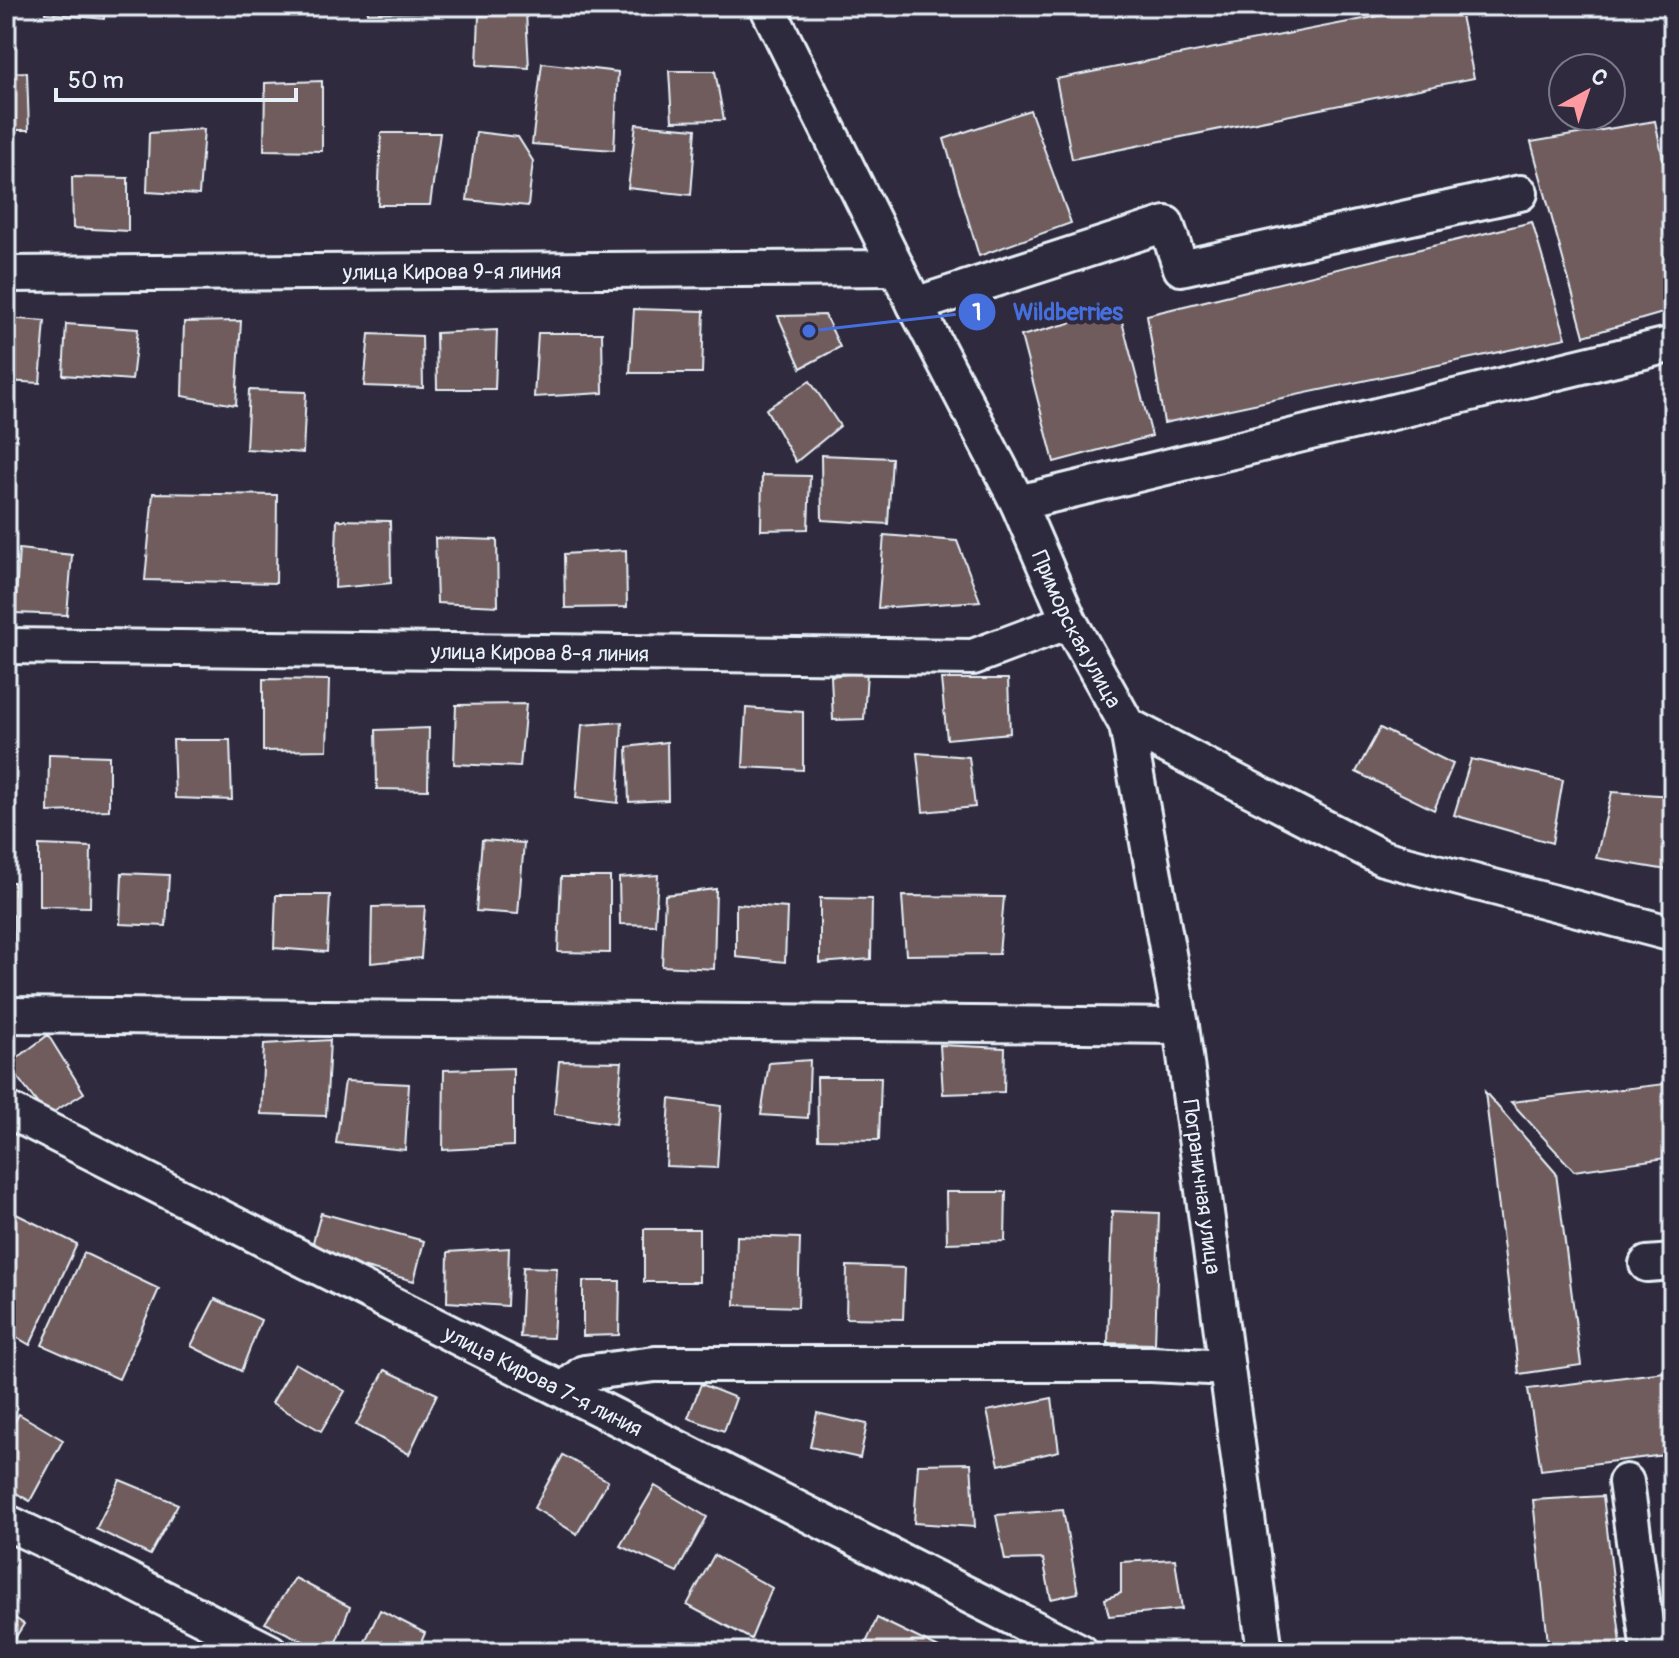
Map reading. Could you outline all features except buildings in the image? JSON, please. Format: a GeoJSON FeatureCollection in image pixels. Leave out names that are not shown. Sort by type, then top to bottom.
{"type":"FeatureCollection","features":[{"type":"Feature","properties":{"kind":"street","name":"Приморская улица"},"geometry":{"type":"LineString","coordinates":[[767,6],[915,305],[1018,503],[1069,621],[1127,725],[1383,858],[1673,934]]}},
{"type":"Feature","properties":{"kind":"street"},"geometry":{"type":"LineString","coordinates":[[915,305],[1166,224],[1181,268],[1520,193]]}},
{"type":"Feature","properties":{"kind":"street","name":"улица Кирова 9-я линия"},"geometry":{"type":"LineString","coordinates":[[6,274],[897,268]]}},
{"type":"Feature","properties":{"kind":"street"},"geometry":{"type":"LineString","coordinates":[[1018,503],[1673,344]]}},
{"type":"Feature","properties":{"kind":"street","name":"улица Кирова 8-я линия"},"geometry":{"type":"LineString","coordinates":[[6,646],[973,657],[1069,621]]}},
{"type":"Feature","properties":{"kind":"street","name":"Пограничная улица"},"geometry":{"type":"LineString","coordinates":[[1127,725],[1181,1026],[1265,1652]]}},
{"type":"Feature","properties":{"kind":"street"},"geometry":{"type":"LineString","coordinates":[[6,1015],[1181,1026]]}},
{"type":"Feature","properties":{"kind":"street","name":"улица Кирова 7-я линия"},"geometry":{"type":"LineString","coordinates":[[6,1109],[1081,1652]]}},
{"type":"Feature","properties":{"kind":"street"},"geometry":{"type":"LineString","coordinates":[[565,1389],[584,1373],[655,1364],[1151,1364],[1227,1368]]}},
{"type":"Feature","properties":{"kind":"street"},"geometry":{"type":"LineString","coordinates":[[1626,1482],[1659,1613],[1649,1652]]}},
{"type":"Feature","properties":{"kind":"street"},"geometry":{"type":"LineString","coordinates":[[6,1522],[270,1652]]}},
{"type":"Feature","properties":{"kind":"place","name":"Wildberries"},"geometry":{"type":"Point","coordinates":[809,331]}}]}
